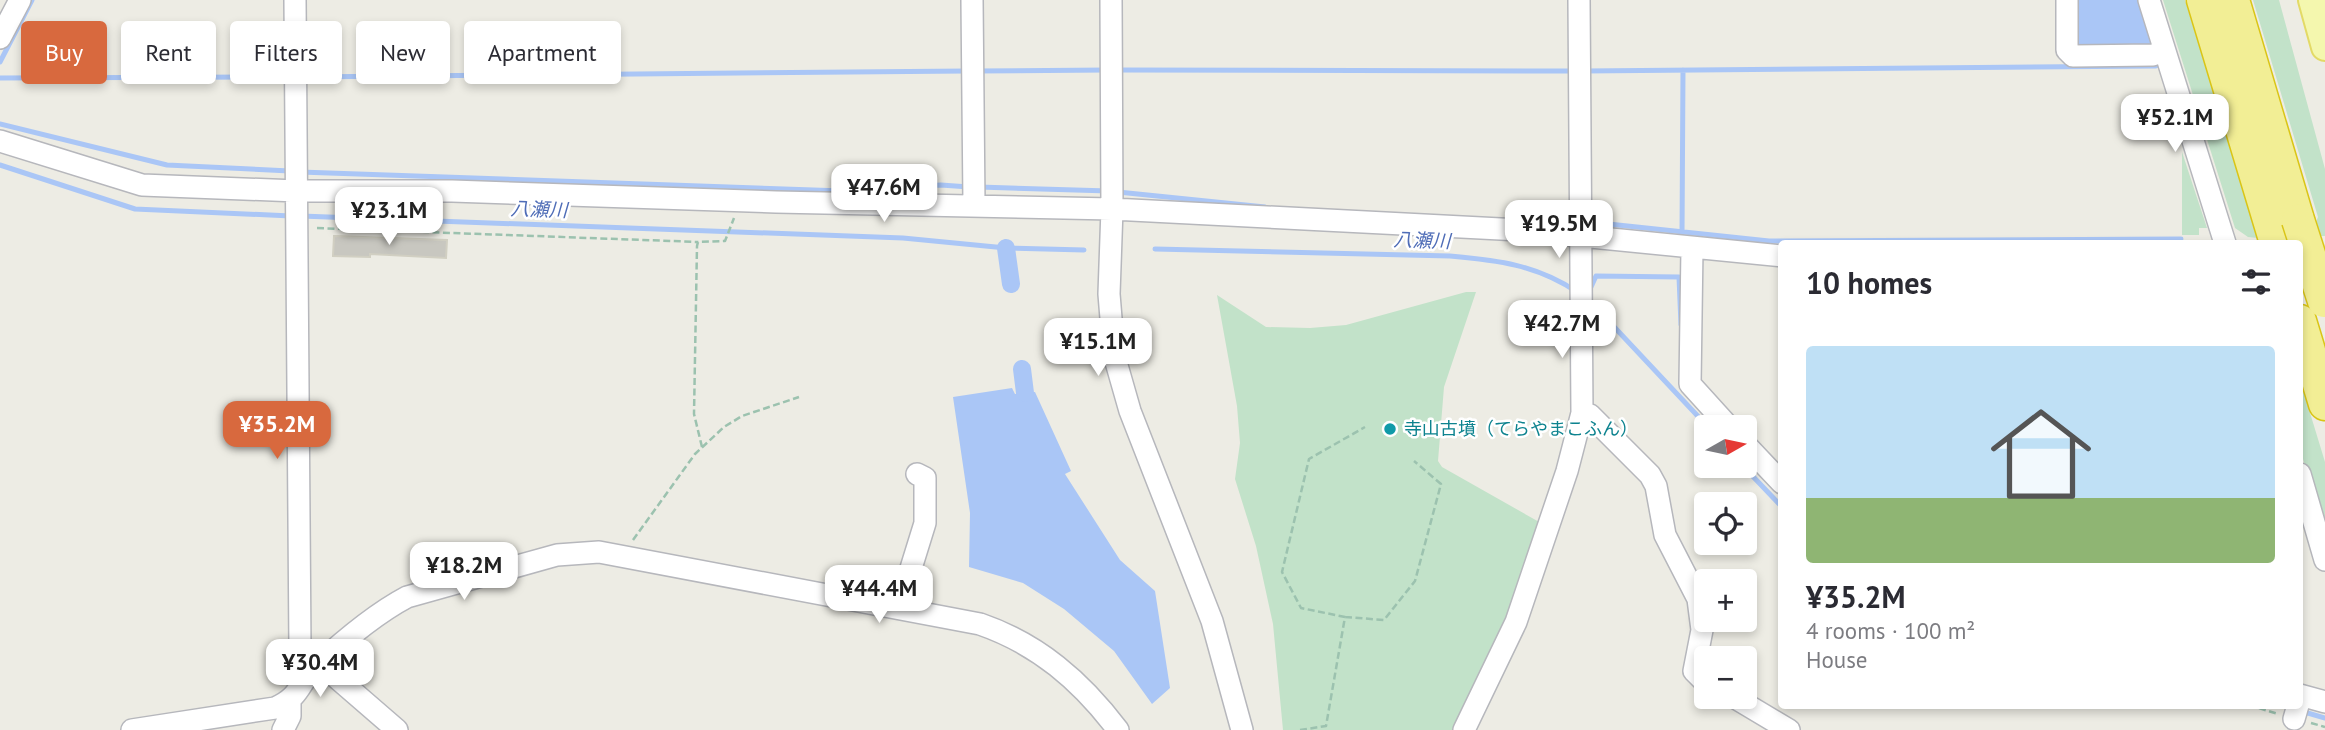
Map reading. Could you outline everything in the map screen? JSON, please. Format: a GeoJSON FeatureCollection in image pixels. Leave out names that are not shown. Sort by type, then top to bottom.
{"type":"FeatureCollection","features":[{"type":"Feature","properties":{"kind":"highway"},"geometry":{"type":"LineString","coordinates":[[2203,0],[2281,228]]}},
{"type":"Feature","properties":{"kind":"highway"},"geometry":{"type":"LineString","coordinates":[[2233,0],[2281,228]]}},
{"type":"Feature","properties":{"kind":"highway"},"geometry":{"type":"LineString","coordinates":[[2303,266],[2324,303]]}},
{"type":"Feature","properties":{"kind":"highway"},"geometry":{"type":"LineString","coordinates":[[2303,331],[2325,404]]}},
{"type":"Feature","properties":{"kind":"main road"},"geometry":{"type":"LineString","coordinates":[[2312,0],[2325,47]]}},
{"type":"Feature","properties":{"kind":"street"},"geometry":{"type":"LineString","coordinates":[[0,38],[20,0]]}},
{"type":"Feature","properties":{"kind":"street"},"geometry":{"type":"LineString","coordinates":[[295,0],[298,622],[303,660],[314,668],[330,672],[397,730]]}},
{"type":"Feature","properties":{"kind":"street"},"geometry":{"type":"LineString","coordinates":[[972,0],[974,204]]}},
{"type":"Feature","properties":{"kind":"street"},"geometry":{"type":"LineString","coordinates":[[1111,0],[1112,209],[1109,294],[1114,355],[1130,411],[1212,621],[1242,730]]}},
{"type":"Feature","properties":{"kind":"street"},"geometry":{"type":"LineString","coordinates":[[1464,730],[1516,622],[1567,471],[1582,413],[1579,0]]}},
{"type":"Feature","properties":{"kind":"street"},"geometry":{"type":"LineString","coordinates":[[2067,0],[2067,50],[2073,56],[2153,55],[2164,51]]}},
{"type":"Feature","properties":{"kind":"street"},"geometry":{"type":"LineString","coordinates":[[2149,0],[2224,240]]}},
{"type":"Feature","properties":{"kind":"street"},"geometry":{"type":"LineString","coordinates":[[0,141],[142,185],[297,197],[452,191],[776,202],[974,204],[1112,209],[1580,235],[1778,256]]}},
{"type":"Feature","properties":{"kind":"street"},"geometry":{"type":"LineString","coordinates":[[1692,248],[1690,384],[1718,415]]}},
{"type":"Feature","properties":{"kind":"street"},"geometry":{"type":"LineString","coordinates":[[2303,257],[2325,256]]}},
{"type":"Feature","properties":{"kind":"street"},"geometry":{"type":"LineString","coordinates":[[1582,413],[1590,415],[1650,475],[1665,535],[1698,599],[1702,630],[1699,646]]}},
{"type":"Feature","properties":{"kind":"street"},"geometry":{"type":"LineString","coordinates":[[1757,457],[1778,479]]}},
{"type":"Feature","properties":{"kind":"street"},"geometry":{"type":"LineString","coordinates":[[899,607],[925,523],[925,478],[917,474]]}},
{"type":"Feature","properties":{"kind":"street"},"geometry":{"type":"LineString","coordinates":[[2303,484],[2325,560]]}},
{"type":"Feature","properties":{"kind":"street"},"geometry":{"type":"LineString","coordinates":[[283,730],[290,716],[290,702],[314,668],[391,606],[407,597],[557,555],[599,552],[979,624],[1026,643],[1065,671],[1118,730]]}},
{"type":"Feature","properties":{"kind":"street"},"geometry":{"type":"LineString","coordinates":[[132,730],[255,712],[290,702]]}},
{"type":"Feature","properties":{"kind":"street"},"geometry":{"type":"LineString","coordinates":[[2303,704],[2325,702]]}},
{"type":"Feature","properties":{"kind":"street"},"geometry":{"type":"LineString","coordinates":[[1754,709],[1789,730]]}},
{"type":"Feature","properties":{"kind":"path"},"geometry":{"type":"LineString","coordinates":[[297,227],[698,242],[725,241],[735,215]]}},
{"type":"Feature","properties":{"kind":"path"},"geometry":{"type":"LineString","coordinates":[[698,242],[694,414],[702,447]]}},
{"type":"Feature","properties":{"kind":"path"},"geometry":{"type":"LineString","coordinates":[[626,556],[635,534],[702,447],[724,427],[742,416],[799,397]]}},
{"type":"Feature","properties":{"kind":"path"},"geometry":{"type":"LineString","coordinates":[[1365,428],[1309,459],[1282,572],[1301,608],[1345,617],[1384,620],[1415,581],[1441,484],[1414,461]]}},
{"type":"Feature","properties":{"kind":"path"},"geometry":{"type":"LineString","coordinates":[[1300,730],[1327,728],[1345,617]]}},
{"type":"Feature","properties":{"kind":"green space"},"geometry":{"type":"Polygon","coordinates":[[[2163,0],[2185,0],[2258,238],[2248,237],[2235,228],[2163,0]]]}},
{"type":"Feature","properties":{"kind":"green space"},"geometry":{"type":"Polygon","coordinates":[[[2253,0],[2279,0],[2325,169],[2325,236],[2319,236],[2316,222],[2318,217],[2253,0]]]}},
{"type":"Feature","properties":{"kind":"green space"},"geometry":{"type":"Polygon","coordinates":[[[2182,152],[2207,228],[2199,228],[2199,235],[2182,235],[2182,152]]]}},
{"type":"Feature","properties":{"kind":"green space"},"geometry":{"type":"Polygon","coordinates":[[[1466,292],[1476,292],[1444,387],[1438,461],[1442,467],[1541,523],[1511,617],[1458,730],[1283,730],[1273,624],[1256,546],[1235,479],[1240,443],[1237,406],[1217,295],[1266,327],[1310,328],[1346,325],[1466,292]]]}},
{"type":"Feature","properties":{"kind":"green space"},"geometry":{"type":"Polygon","coordinates":[[[2303,390],[2325,462],[2325,532],[2303,459],[2303,390]]]}},
{"type":"Feature","properties":{"kind":"water"},"geometry":{"type":"Polygon","coordinates":[[[2074,0],[2138,0],[2151,43],[2145,49],[2078,50],[2074,0]]]}},
{"type":"Feature","properties":{"kind":"water"},"geometry":{"type":"Polygon","coordinates":[[[1012,388],[1015,394],[1035,392],[1071,471],[1065,474],[1120,560],[1155,591],[1170,688],[1152,704],[1114,651],[1064,609],[1023,583],[969,567],[970,513],[953,397],[1012,388]]]}},
{"type":"Feature","properties":{"kind":"building"},"geometry":{"type":"Polygon","coordinates":[[[334,236],[447,240],[446,258],[370,254],[370,257],[333,256],[334,236]]]}},
{"type":"Feature","properties":{"kind":"waterway"},"geometry":{"type":"LineString","coordinates":[[0,62],[32,0]]}},
{"type":"Feature","properties":{"kind":"waterway"},"geometry":{"type":"LineString","coordinates":[[1585,71],[2156,66]]}},
{"type":"Feature","properties":{"kind":"waterway"},"geometry":{"type":"LineString","coordinates":[[976,71],[1107,70]]}},
{"type":"Feature","properties":{"kind":"waterway"},"geometry":{"type":"LineString","coordinates":[[1116,70],[1576,71]]}},
{"type":"Feature","properties":{"kind":"waterway"},"geometry":{"type":"LineString","coordinates":[[1682,234],[1683,70]]}},
{"type":"Feature","properties":{"kind":"waterway"},"geometry":{"type":"LineString","coordinates":[[342,77],[967,71]]}},
{"type":"Feature","properties":{"kind":"waterway"},"geometry":{"type":"LineString","coordinates":[[0,78],[230,77]]}},
{"type":"Feature","properties":{"kind":"waterway"},"geometry":{"type":"LineString","coordinates":[[0,124],[167,165],[290,171]]}},
{"type":"Feature","properties":{"kind":"waterway","name":"八瀬川"},"geometry":{"type":"LineString","coordinates":[[0,165],[135,209],[291,216]]}},
{"type":"Feature","properties":{"kind":"waterway"},"geometry":{"type":"LineString","coordinates":[[300,172],[843,191],[941,185],[969,187]]}},
{"type":"Feature","properties":{"kind":"waterway"},"geometry":{"type":"LineString","coordinates":[[979,187],[1109,191]]}},
{"type":"Feature","properties":{"kind":"waterway"},"geometry":{"type":"LineString","coordinates":[[1118,192],[1265,207]]}},
{"type":"Feature","properties":{"kind":"waterway","name":"八瀬川"},"geometry":{"type":"LineString","coordinates":[[301,216],[903,238],[1006,248],[1084,250]]}},
{"type":"Feature","properties":{"kind":"waterway"},"geometry":{"type":"LineString","coordinates":[[1520,220],[1562,222]]}},
{"type":"Feature","properties":{"kind":"waterway"},"geometry":{"type":"LineString","coordinates":[[1599,223],[1778,241]]}},
{"type":"Feature","properties":{"kind":"waterway"},"geometry":{"type":"LineString","coordinates":[[1975,240],[2181,239]]}},
{"type":"Feature","properties":{"kind":"waterway"},"geometry":{"type":"LineString","coordinates":[[1006,248],[1011,284]]}},
{"type":"Feature","properties":{"kind":"waterway","name":"八瀬川"},"geometry":{"type":"LineString","coordinates":[[1155,249],[1450,256],[1516,265],[1547,276],[1577,292]]}},
{"type":"Feature","properties":{"kind":"waterway"},"geometry":{"type":"LineString","coordinates":[[1591,287],[1596,276],[1679,277],[1681,325]]}},
{"type":"Feature","properties":{"kind":"waterway","name":"八瀬川"},"geometry":{"type":"LineString","coordinates":[[1588,299],[1697,415]]}},
{"type":"Feature","properties":{"kind":"waterway"},"geometry":{"type":"LineString","coordinates":[[1022,369],[1025,393]]}},
{"type":"Feature","properties":{"kind":"waterway","name":"八瀬川"},"geometry":{"type":"LineString","coordinates":[[1754,478],[1778,503]]}},
{"type":"Feature","properties":{"kind":"waterway","name":"八瀬川"},"geometry":{"type":"LineString","coordinates":[[2301,711],[2325,718]]}},
{"type":"Feature","properties":{"kind":"place","name":"寺山古墳（てらやまこふん）"},"geometry":{"type":"Point","coordinates":[1390,429]}}]}
